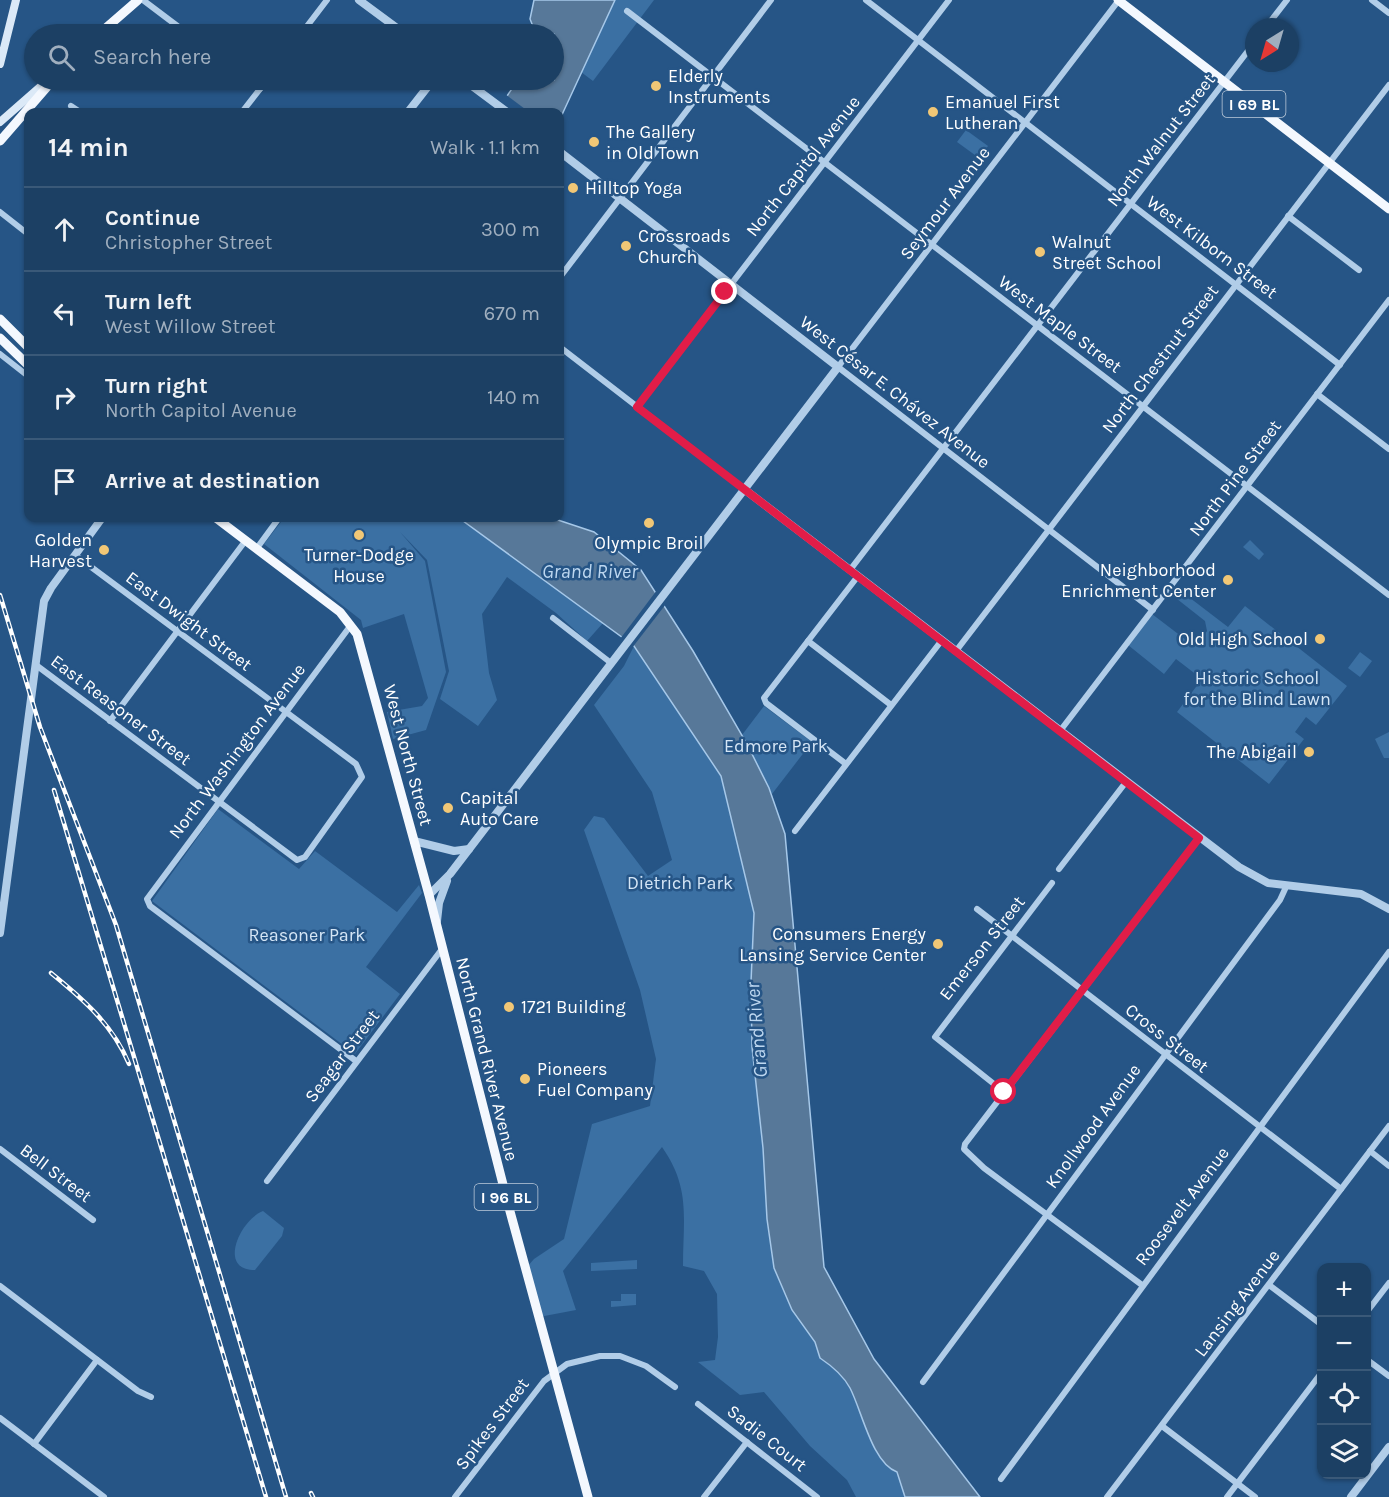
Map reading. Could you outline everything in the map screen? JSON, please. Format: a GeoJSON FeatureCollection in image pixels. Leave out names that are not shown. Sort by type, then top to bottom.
{"type":"FeatureCollection","features":[{"type":"Feature","properties":{"kind":"main road"},"geometry":{"type":"LineString","coordinates":[[0,64],[16,0]]}},
{"type":"Feature","properties":{"kind":"main road"},"geometry":{"type":"LineString","coordinates":[[110,24],[138,0]]}},
{"type":"Feature","properties":{"kind":"main road","name":"I 69 BL"},"geometry":{"type":"LineString","coordinates":[[1119,0],[1389,209]]}},
{"type":"Feature","properties":{"kind":"main road"},"geometry":{"type":"LineString","coordinates":[[0,122],[39,90]]}},
{"type":"Feature","properties":{"kind":"main road"},"geometry":{"type":"LineString","coordinates":[[28,108],[43,90]]}},
{"type":"Feature","properties":{"kind":"main road"},"geometry":{"type":"LineString","coordinates":[[0,141],[24,112]]}},
{"type":"Feature","properties":{"kind":"main road"},"geometry":{"type":"LineString","coordinates":[[0,320],[24,345]]}},
{"type":"Feature","properties":{"kind":"main road"},"geometry":{"type":"LineString","coordinates":[[0,338],[24,347]]}},
{"type":"Feature","properties":{"kind":"main road"},"geometry":{"type":"LineString","coordinates":[[0,338],[24,361]]}},
{"type":"Feature","properties":{"kind":"main road","name":"I 96 BL"},"geometry":{"type":"LineString","coordinates":[[221,522],[326,600],[351,625]]}},
{"type":"Feature","properties":{"kind":"main road","name":"West North Street"},"geometry":{"type":"LineString","coordinates":[[351,625],[364,653],[429,895]]}},
{"type":"Feature","properties":{"kind":"main road","name":"North Grand River Avenue"},"geometry":{"type":"LineString","coordinates":[[429,895],[508,1204],[588,1497]]}},
{"type":"Feature","properties":{"kind":"street"},"geometry":{"type":"LineString","coordinates":[[143,0],[175,24]]}},
{"type":"Feature","properties":{"kind":"street"},"geometry":{"type":"LineString","coordinates":[[309,24],[327,0]]}},
{"type":"Feature","properties":{"kind":"street"},"geometry":{"type":"LineString","coordinates":[[359,0],[391,24]]}},
{"type":"Feature","properties":{"kind":"street"},"geometry":{"type":"LineString","coordinates":[[564,272],[771,0]]}},
{"type":"Feature","properties":{"kind":"street","name":"West Kilborn Street"},"geometry":{"type":"LineString","coordinates":[[866,0],[1340,365]]}},
{"type":"Feature","properties":{"kind":"street","name":"North Capitol Avenue"},"geometry":{"type":"LineString","coordinates":[[637,407],[949,0]]}},
{"type":"Feature","properties":{"kind":"street","name":"Seymour Avenue"},"geometry":{"type":"LineString","coordinates":[[838,367],[1119,0]]}},
{"type":"Feature","properties":{"kind":"street"},"geometry":{"type":"LineString","coordinates":[[1273,18],[1287,0]]}},
{"type":"Feature","properties":{"kind":"street"},"geometry":{"type":"LineString","coordinates":[[1372,0],[1389,14]]}},
{"type":"Feature","properties":{"kind":"street","name":"West Maple Street"},"geometry":{"type":"LineString","coordinates":[[627,11],[1389,595]]}},
{"type":"Feature","properties":{"kind":"street","name":"North Walnut Street"},"geometry":{"type":"LineString","coordinates":[[850,570],[1245,55]]}},
{"type":"Feature","properties":{"kind":"street","name":"North Chestnut Street"},"geometry":{"type":"LineString","coordinates":[[956,651],[1389,85]]}},
{"type":"Feature","properties":{"kind":"street"},"geometry":{"type":"LineString","coordinates":[[245,108],[259,90]]}},
{"type":"Feature","properties":{"kind":"street"},"geometry":{"type":"LineString","coordinates":[[411,108],[425,90]]}},
{"type":"Feature","properties":{"kind":"street"},"geometry":{"type":"LineString","coordinates":[[478,90],[502,108]]}},
{"type":"Feature","properties":{"kind":"street","name":"West César E. Chávez Avenue"},"geometry":{"type":"LineString","coordinates":[[564,156],[1153,610]]}},
{"type":"Feature","properties":{"kind":"street"},"geometry":{"type":"LineString","coordinates":[[0,212],[24,231]]}},
{"type":"Feature","properties":{"kind":"street"},"geometry":{"type":"LineString","coordinates":[[1288,216],[1359,270]]}},
{"type":"Feature","properties":{"kind":"street","name":"North Pine Street"},"geometry":{"type":"LineString","coordinates":[[1060,731],[1389,300]]}},
{"type":"Feature","properties":{"kind":"street"},"geometry":{"type":"LineString","coordinates":[[564,350],[1199,838],[1256,878],[1286,887],[1361,894],[1389,909]]}},
{"type":"Feature","properties":{"kind":"street"},"geometry":{"type":"LineString","coordinates":[[0,354],[24,372]]}},
{"type":"Feature","properties":{"kind":"street"},"geometry":{"type":"LineString","coordinates":[[429,895],[450,874],[838,367]]}},
{"type":"Feature","properties":{"kind":"street"},"geometry":{"type":"LineString","coordinates":[[1317,394],[1389,449]]}},
{"type":"Feature","properties":{"kind":"street"},"geometry":{"type":"LineString","coordinates":[[0,933],[45,597],[99,522]]}},
{"type":"Feature","properties":{"kind":"street"},"geometry":{"type":"LineString","coordinates":[[257,548],[276,522]]}},
{"type":"Feature","properties":{"kind":"street"},"geometry":{"type":"LineString","coordinates":[[110,721],[246,540]]}},
{"type":"Feature","properties":{"kind":"street","name":"East Dwight Street"},"geometry":{"type":"LineString","coordinates":[[75,555],[356,764],[362,773],[360,781],[300,860]]}},
{"type":"Feature","properties":{"kind":"street"},"geometry":{"type":"LineString","coordinates":[[846,764],[766,703],[764,698],[858,576]]}},
{"type":"Feature","properties":{"kind":"street"},"geometry":{"type":"LineString","coordinates":[[553,618],[611,663]]}},
{"type":"Feature","properties":{"kind":"street","name":"North Washington Avenue"},"geometry":{"type":"LineString","coordinates":[[351,625],[147,896],[150,906],[356,1061]]}},
{"type":"Feature","properties":{"kind":"street"},"geometry":{"type":"LineString","coordinates":[[795,831],[942,640]]}},
{"type":"Feature","properties":{"kind":"street"},"geometry":{"type":"LineString","coordinates":[[808,641],[891,705]]}},
{"type":"Feature","properties":{"kind":"street","name":"East Reasoner Street"},"geometry":{"type":"LineString","coordinates":[[36,664],[300,860]]}},
{"type":"Feature","properties":{"kind":"street"},"geometry":{"type":"LineString","coordinates":[[1059,869],[1126,782]]}},
{"type":"Feature","properties":{"kind":"street"},"geometry":{"type":"LineString","coordinates":[[1142,1285],[992,1175],[964,1149],[965,1144],[1004,1092],[1199,838]]}},
{"type":"Feature","properties":{"kind":"street"},"geometry":{"type":"LineString","coordinates":[[414,841],[454,851],[469,849]]}},
{"type":"Feature","properties":{"kind":"street"},"geometry":{"type":"LineString","coordinates":[[437,927],[439,903],[450,874]]}},
{"type":"Feature","properties":{"kind":"street","name":"Emerson Street"},"geometry":{"type":"LineString","coordinates":[[1004,1092],[937,1041],[936,1032],[1052,883]]}},
{"type":"Feature","properties":{"kind":"street","name":"Knollwood Avenue"},"geometry":{"type":"LineString","coordinates":[[923,1382],[1280,900],[1286,887]]}},
{"type":"Feature","properties":{"kind":"street","name":"Cross Street"},"geometry":{"type":"LineString","coordinates":[[976,909],[1341,1189]]}},
{"type":"Feature","properties":{"kind":"street","name":"Seagar Street"},"geometry":{"type":"LineString","coordinates":[[267,1181],[442,949]]}},
{"type":"Feature","properties":{"kind":"street","name":"Roosevelt Avenue"},"geometry":{"type":"LineString","coordinates":[[1001,1479],[1389,952]]}},
{"type":"Feature","properties":{"kind":"street","name":"Lansing Avenue"},"geometry":{"type":"LineString","coordinates":[[1107,1497],[1389,1126]]}},
{"type":"Feature","properties":{"kind":"street","name":"Bell Street"},"geometry":{"type":"LineString","coordinates":[[0,1149],[93,1220]]}},
{"type":"Feature","properties":{"kind":"street"},"geometry":{"type":"LineString","coordinates":[[1370,1151],[1389,1166]]}},
{"type":"Feature","properties":{"kind":"street"},"geometry":{"type":"LineString","coordinates":[[1371,1306],[1389,1283]]}},
{"type":"Feature","properties":{"kind":"street"},"geometry":{"type":"LineString","coordinates":[[1269,1285],[1317,1321]]}},
{"type":"Feature","properties":{"kind":"street"},"geometry":{"type":"LineString","coordinates":[[0,1286],[138,1391],[151,1397]]}},
{"type":"Feature","properties":{"kind":"street"},"geometry":{"type":"LineString","coordinates":[[555,1372],[567,1364],[583,1359],[620,1356],[646,1366],[675,1387]]}},
{"type":"Feature","properties":{"kind":"street"},"geometry":{"type":"LineString","coordinates":[[34,1443],[97,1360]]}},
{"type":"Feature","properties":{"kind":"street"},"geometry":{"type":"LineString","coordinates":[[1371,1363],[1389,1376]]}},
{"type":"Feature","properties":{"kind":"street","name":"Spikes Street"},"geometry":{"type":"LineString","coordinates":[[456,1497],[544,1381],[555,1372]]}},
{"type":"Feature","properties":{"kind":"street"},"geometry":{"type":"LineString","coordinates":[[1227,1497],[1317,1379]]}},
{"type":"Feature","properties":{"kind":"street","name":"Sadie Court"},"geometry":{"type":"LineString","coordinates":[[698,1404],[817,1497]]}},
{"type":"Feature","properties":{"kind":"street"},"geometry":{"type":"LineString","coordinates":[[0,1418],[104,1497]]}},
{"type":"Feature","properties":{"kind":"street"},"geometry":{"type":"LineString","coordinates":[[1162,1426],[1255,1497]]}},
{"type":"Feature","properties":{"kind":"street"},"geometry":{"type":"LineString","coordinates":[[704,1497],[747,1442]]}},
{"type":"Feature","properties":{"kind":"street"},"geometry":{"type":"LineString","coordinates":[[1351,1497],[1389,1447]]}},
{"type":"Feature","properties":{"kind":"green space"},"geometry":{"type":"Polygon","coordinates":[[[615,0],[654,0],[593,81],[581,72],[615,0]]]}},
{"type":"Feature","properties":{"kind":"green space"},"geometry":{"type":"Polygon","coordinates":[[[966,130],[988,146],[979,158],[957,142],[966,130]]]}},
{"type":"Feature","properties":{"kind":"green space"},"geometry":{"type":"Polygon","coordinates":[[[281,522],[464,522],[603,623],[587,641],[556,613],[507,577],[482,614],[489,673],[497,700],[478,726],[440,699],[449,671],[427,560],[400,532],[425,561],[446,672],[426,730],[393,739],[387,712],[422,706],[428,698],[404,614],[363,628],[361,620],[264,544],[281,522]]]}},
{"type":"Feature","properties":{"kind":"green space"},"geometry":{"type":"Polygon","coordinates":[[[1250,540],[1264,554],[1259,560],[1243,547],[1250,540]]]}},
{"type":"Feature","properties":{"kind":"green space","name":"Historic School for the Blind Lawn"},"geometry":{"type":"Polygon","coordinates":[[[1177,588],[1228,627],[1245,606],[1347,686],[1316,725],[1306,717],[1295,732],[1304,739],[1269,784],[1177,712],[1202,679],[1176,659],[1164,674],[1128,645],[1152,614],[1190,643],[1201,640],[1207,631],[1205,621],[1172,595],[1177,588]]]}},
{"type":"Feature","properties":{"kind":"green space","name":"Dietrich Park"},"geometry":{"type":"Polygon","coordinates":[[[634,646],[721,776],[754,913],[751,982],[752,1047],[763,1148],[767,1219],[774,1269],[792,1310],[815,1342],[820,1358],[837,1371],[850,1388],[874,1448],[888,1467],[897,1472],[905,1497],[856,1497],[847,1480],[810,1446],[764,1392],[740,1395],[698,1362],[715,1360],[718,1337],[717,1294],[704,1271],[683,1266],[684,1219],[681,1190],[678,1176],[662,1147],[563,1271],[576,1310],[539,1317],[526,1268],[534,1259],[564,1239],[592,1124],[650,1106],[656,1059],[640,990],[584,830],[594,816],[604,818],[648,876],[672,860],[652,792],[594,705],[624,666],[634,646]]]}},
{"type":"Feature","properties":{"kind":"green space"},"geometry":{"type":"Polygon","coordinates":[[[1360,652],[1372,661],[1360,677],[1348,668],[1360,652]]]}},
{"type":"Feature","properties":{"kind":"green space","name":"Edmore Park"},"geometry":{"type":"Polygon","coordinates":[[[764,706],[812,742],[772,794],[742,735],[764,706]]]}},
{"type":"Feature","properties":{"kind":"green space"},"geometry":{"type":"Polygon","coordinates":[[[1389,732],[1389,758],[1384,758],[1375,739],[1389,732]]]}},
{"type":"Feature","properties":{"kind":"green space","name":"Reasoner Park"},"geometry":{"type":"Polygon","coordinates":[[[218,809],[299,869],[315,851],[397,912],[419,885],[422,893],[366,967],[400,994],[355,1054],[152,901],[218,809]]]}},
{"type":"Feature","properties":{"kind":"green space"},"geometry":{"type":"Polygon","coordinates":[[[263,1211],[284,1228],[282,1236],[255,1270],[243,1268],[237,1262],[236,1244],[247,1224],[263,1211]]]}},
{"type":"Feature","properties":{"kind":"green space"},"geometry":{"type":"Polygon","coordinates":[[[637,1260],[637,1269],[591,1271],[591,1263],[637,1260]]]}},
{"type":"Feature","properties":{"kind":"green space"},"geometry":{"type":"Polygon","coordinates":[[[621,1294],[636,1294],[636,1305],[611,1307],[611,1301],[621,1301],[621,1294]]]}},
{"type":"Feature","properties":{"kind":"water"},"geometry":{"type":"Polygon","coordinates":[[[534,0],[615,0],[564,110],[564,108],[499,108],[511,90],[564,90],[564,24],[532,24],[530,19],[534,0]]]}},
{"type":"Feature","properties":{"kind":"water","name":"Grand River"},"geometry":{"type":"Polygon","coordinates":[[[464,522],[564,522],[594,532],[641,570],[693,651],[747,744],[769,788],[785,834],[824,1267],[874,1359],[980,1497],[905,1497],[897,1472],[888,1467],[874,1448],[850,1388],[837,1371],[820,1358],[815,1342],[792,1310],[774,1268],[767,1219],[763,1148],[752,1047],[751,982],[754,913],[721,776],[634,646],[464,522]]]}},
{"type":"Feature","properties":{"kind":"pier"},"geometry":{"type":"Polygon","coordinates":[[[505,94],[524,108],[496,108],[505,94]]]}},
{"type":"Feature","properties":{"kind":"pier"},"geometry":{"type":"Polygon","coordinates":[[[657,590],[666,604],[632,648],[620,639],[657,590]]]}},
{"type":"Feature","properties":{"kind":"railway"},"geometry":{"type":"LineString","coordinates":[[0,595],[40,727],[116,925],[286,1497]]}},
{"type":"Feature","properties":{"kind":"railway"},"geometry":{"type":"LineString","coordinates":[[54,790],[266,1497]]}},
{"type":"Feature","properties":{"kind":"railway"},"geometry":{"type":"LineString","coordinates":[[51,973],[86,1003],[106,1025],[129,1064]]}},
{"type":"Feature","properties":{"kind":"railway"},"geometry":{"type":"LineString","coordinates":[[311,1493],[313,1497]]}},
{"type":"Feature","properties":{"kind":"place","name":"Elderly Instruments"},"geometry":{"type":"Point","coordinates":[656,86]}},
{"type":"Feature","properties":{"kind":"place","name":"Emanuel First Lutheran"},"geometry":{"type":"Point","coordinates":[933,112]}},
{"type":"Feature","properties":{"kind":"place","name":"The Gallery in Old Town"},"geometry":{"type":"Point","coordinates":[594,142]}},
{"type":"Feature","properties":{"kind":"place","name":"Hilltop Yoga"},"geometry":{"type":"Point","coordinates":[573,188]}},
{"type":"Feature","properties":{"kind":"place","name":"Crossroads Church"},"geometry":{"type":"Point","coordinates":[626,246]}},
{"type":"Feature","properties":{"kind":"place","name":"Walnut Street School"},"geometry":{"type":"Point","coordinates":[1040,252]}},
{"type":"Feature","properties":{"kind":"place","name":"Olympic Broil"},"geometry":{"type":"Point","coordinates":[649,523]}},
{"type":"Feature","properties":{"kind":"place","name":"Turner-Dodge House"},"geometry":{"type":"Point","coordinates":[359,535]}},
{"type":"Feature","properties":{"kind":"place","name":"Golden Harvest"},"geometry":{"type":"Point","coordinates":[104,550]}},
{"type":"Feature","properties":{"kind":"place","name":"Neighborhood Enrichment Center"},"geometry":{"type":"Point","coordinates":[1228,580]}},
{"type":"Feature","properties":{"kind":"place","name":"Old High School"},"geometry":{"type":"Point","coordinates":[1320,639]}},
{"type":"Feature","properties":{"kind":"place","name":"The Abigail"},"geometry":{"type":"Point","coordinates":[1309,752]}},
{"type":"Feature","properties":{"kind":"place","name":"Capital Auto Care"},"geometry":{"type":"Point","coordinates":[448,808]}},
{"type":"Feature","properties":{"kind":"place","name":"Consumers Energy Lansing Service Center"},"geometry":{"type":"Point","coordinates":[938,944]}},
{"type":"Feature","properties":{"kind":"place","name":"1721 Building"},"geometry":{"type":"Point","coordinates":[509,1007]}},
{"type":"Feature","properties":{"kind":"place","name":"Pioneers Fuel Company"},"geometry":{"type":"Point","coordinates":[525,1079]}},
{"type":"Feature","properties":{"kind":"route"},"geometry":{"type":"LineString","coordinates":[[725,292],[637,407],[1199,838],[1004,1092]]}}]}
